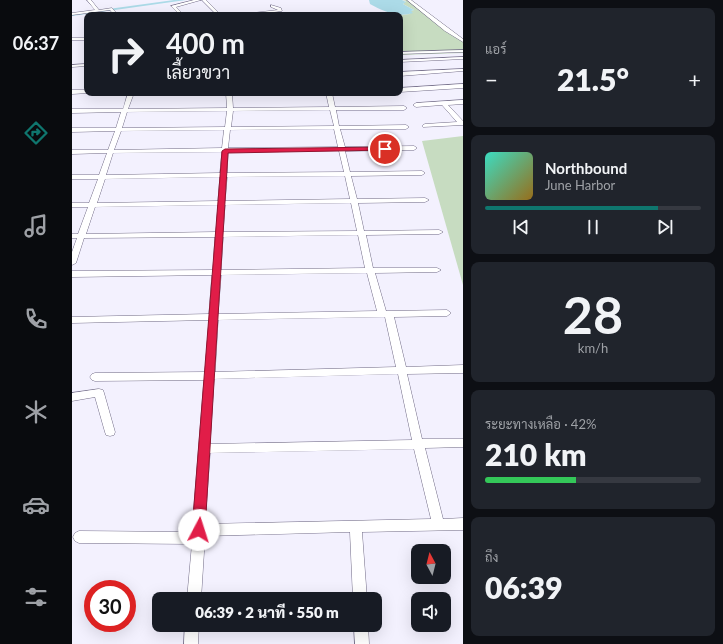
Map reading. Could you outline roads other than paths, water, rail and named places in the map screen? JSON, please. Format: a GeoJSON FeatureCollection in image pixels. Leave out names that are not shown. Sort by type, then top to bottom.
{"type":"FeatureCollection","features":[{"type":"Feature","properties":{"kind":"street"},"geometry":{"type":"LineString","coordinates":[[89,0],[98,11]]}},
{"type":"Feature","properties":{"kind":"street"},"geometry":{"type":"LineString","coordinates":[[179,12],[171,4],[199,0]]}},
{"type":"Feature","properties":{"kind":"street"},"geometry":{"type":"LineString","coordinates":[[204,0],[217,12]]}},
{"type":"Feature","properties":{"kind":"street"},"geometry":{"type":"LineString","coordinates":[[409,0],[463,41]]}},
{"type":"Feature","properties":{"kind":"street"},"geometry":{"type":"LineString","coordinates":[[270,12],[280,11],[279,8],[272,6]]}},
{"type":"Feature","properties":{"kind":"street"},"geometry":{"type":"LineString","coordinates":[[89,12],[112,10],[114,12]]}},
{"type":"Feature","properties":{"kind":"street"},"geometry":{"type":"LineString","coordinates":[[72,14],[84,13]]}},
{"type":"Feature","properties":{"kind":"street"},"geometry":{"type":"LineString","coordinates":[[72,39],[84,39]]}},
{"type":"Feature","properties":{"kind":"street"},"geometry":{"type":"LineString","coordinates":[[403,53],[463,51]]}},
{"type":"Feature","properties":{"kind":"street"},"geometry":{"type":"LineString","coordinates":[[403,61],[463,58]]}},
{"type":"Feature","properties":{"kind":"street"},"geometry":{"type":"LineString","coordinates":[[438,59],[458,79]]}},
{"type":"Feature","properties":{"kind":"street"},"geometry":{"type":"LineString","coordinates":[[72,66],[84,65]]}},
{"type":"Feature","properties":{"kind":"street"},"geometry":{"type":"LineString","coordinates":[[458,79],[463,70]]}},
{"type":"Feature","properties":{"kind":"street"},"geometry":{"type":"LineString","coordinates":[[403,74],[458,79]]}},
{"type":"Feature","properties":{"kind":"street"},"geometry":{"type":"LineString","coordinates":[[403,89],[458,79]]}},
{"type":"Feature","properties":{"kind":"street"},"geometry":{"type":"LineString","coordinates":[[72,92],[84,92]]}},
{"type":"Feature","properties":{"kind":"street"},"geometry":{"type":"LineString","coordinates":[[72,263],[130,96]]}},
{"type":"Feature","properties":{"kind":"street"},"geometry":{"type":"LineString","coordinates":[[194,592],[223,174],[230,109],[229,96]]}},
{"type":"Feature","properties":{"kind":"street"},"geometry":{"type":"LineString","coordinates":[[330,96],[370,271],[386,314],[402,371],[438,524]]}},
{"type":"Feature","properties":{"kind":"street"},"geometry":{"type":"LineString","coordinates":[[416,106],[463,102]]}},
{"type":"Feature","properties":{"kind":"street"},"geometry":{"type":"LineString","coordinates":[[444,104],[462,123]]}},
{"type":"Feature","properties":{"kind":"street"},"geometry":{"type":"LineString","coordinates":[[72,111],[404,108]]}},
{"type":"Feature","properties":{"kind":"street"},"geometry":{"type":"LineString","coordinates":[[425,126],[462,123]]}},
{"type":"Feature","properties":{"kind":"street"},"geometry":{"type":"LineString","coordinates":[[72,130],[406,127]]}},
{"type":"Feature","properties":{"kind":"street"},"geometry":{"type":"LineString","coordinates":[[72,152],[414,148]]}},
{"type":"Feature","properties":{"kind":"street"},"geometry":{"type":"LineString","coordinates":[[72,176],[422,173]]}},
{"type":"Feature","properties":{"kind":"street"},"geometry":{"type":"LineString","coordinates":[[72,205],[425,200]]}},
{"type":"Feature","properties":{"kind":"street"},"geometry":{"type":"LineString","coordinates":[[72,236],[439,232]]}},
{"type":"Feature","properties":{"kind":"street"},"geometry":{"type":"LineString","coordinates":[[72,274],[437,270]]}},
{"type":"Feature","properties":{"kind":"street"},"geometry":{"type":"LineString","coordinates":[[72,320],[447,313]]}},
{"type":"Feature","properties":{"kind":"street"},"geometry":{"type":"LineString","coordinates":[[95,377],[209,376],[463,369]]}},
{"type":"Feature","properties":{"kind":"street"},"geometry":{"type":"LineString","coordinates":[[72,397],[99,393],[110,432]]}},
{"type":"Feature","properties":{"kind":"street"},"geometry":{"type":"LineString","coordinates":[[205,449],[463,442]]}},
{"type":"Feature","properties":{"kind":"street"},"geometry":{"type":"LineString","coordinates":[[79,537],[198,534],[356,526],[463,524]]}},
{"type":"Feature","properties":{"kind":"street"},"geometry":{"type":"LineString","coordinates":[[356,526],[360,592]]}},
{"type":"Feature","properties":{"kind":"street"},"geometry":{"type":"LineString","coordinates":[[191,644],[192,632]]}},
{"type":"Feature","properties":{"kind":"street"},"geometry":{"type":"LineString","coordinates":[[361,632],[362,644]]}},
{"type":"Feature","properties":{"kind":"water"},"geometry":{"type":"Polygon","coordinates":[[[369,0],[402,0],[406,2],[403,4],[414,10],[411,11],[413,13],[403,15],[403,12],[388,12],[370,4],[369,0]]]}},
{"type":"Feature","properties":{"kind":"waterway"},"geometry":{"type":"LineString","coordinates":[[94,12],[184,0]]}},
{"type":"Feature","properties":{"kind":"waterway"},"geometry":{"type":"LineString","coordinates":[[72,15],[84,13]]}}]}
